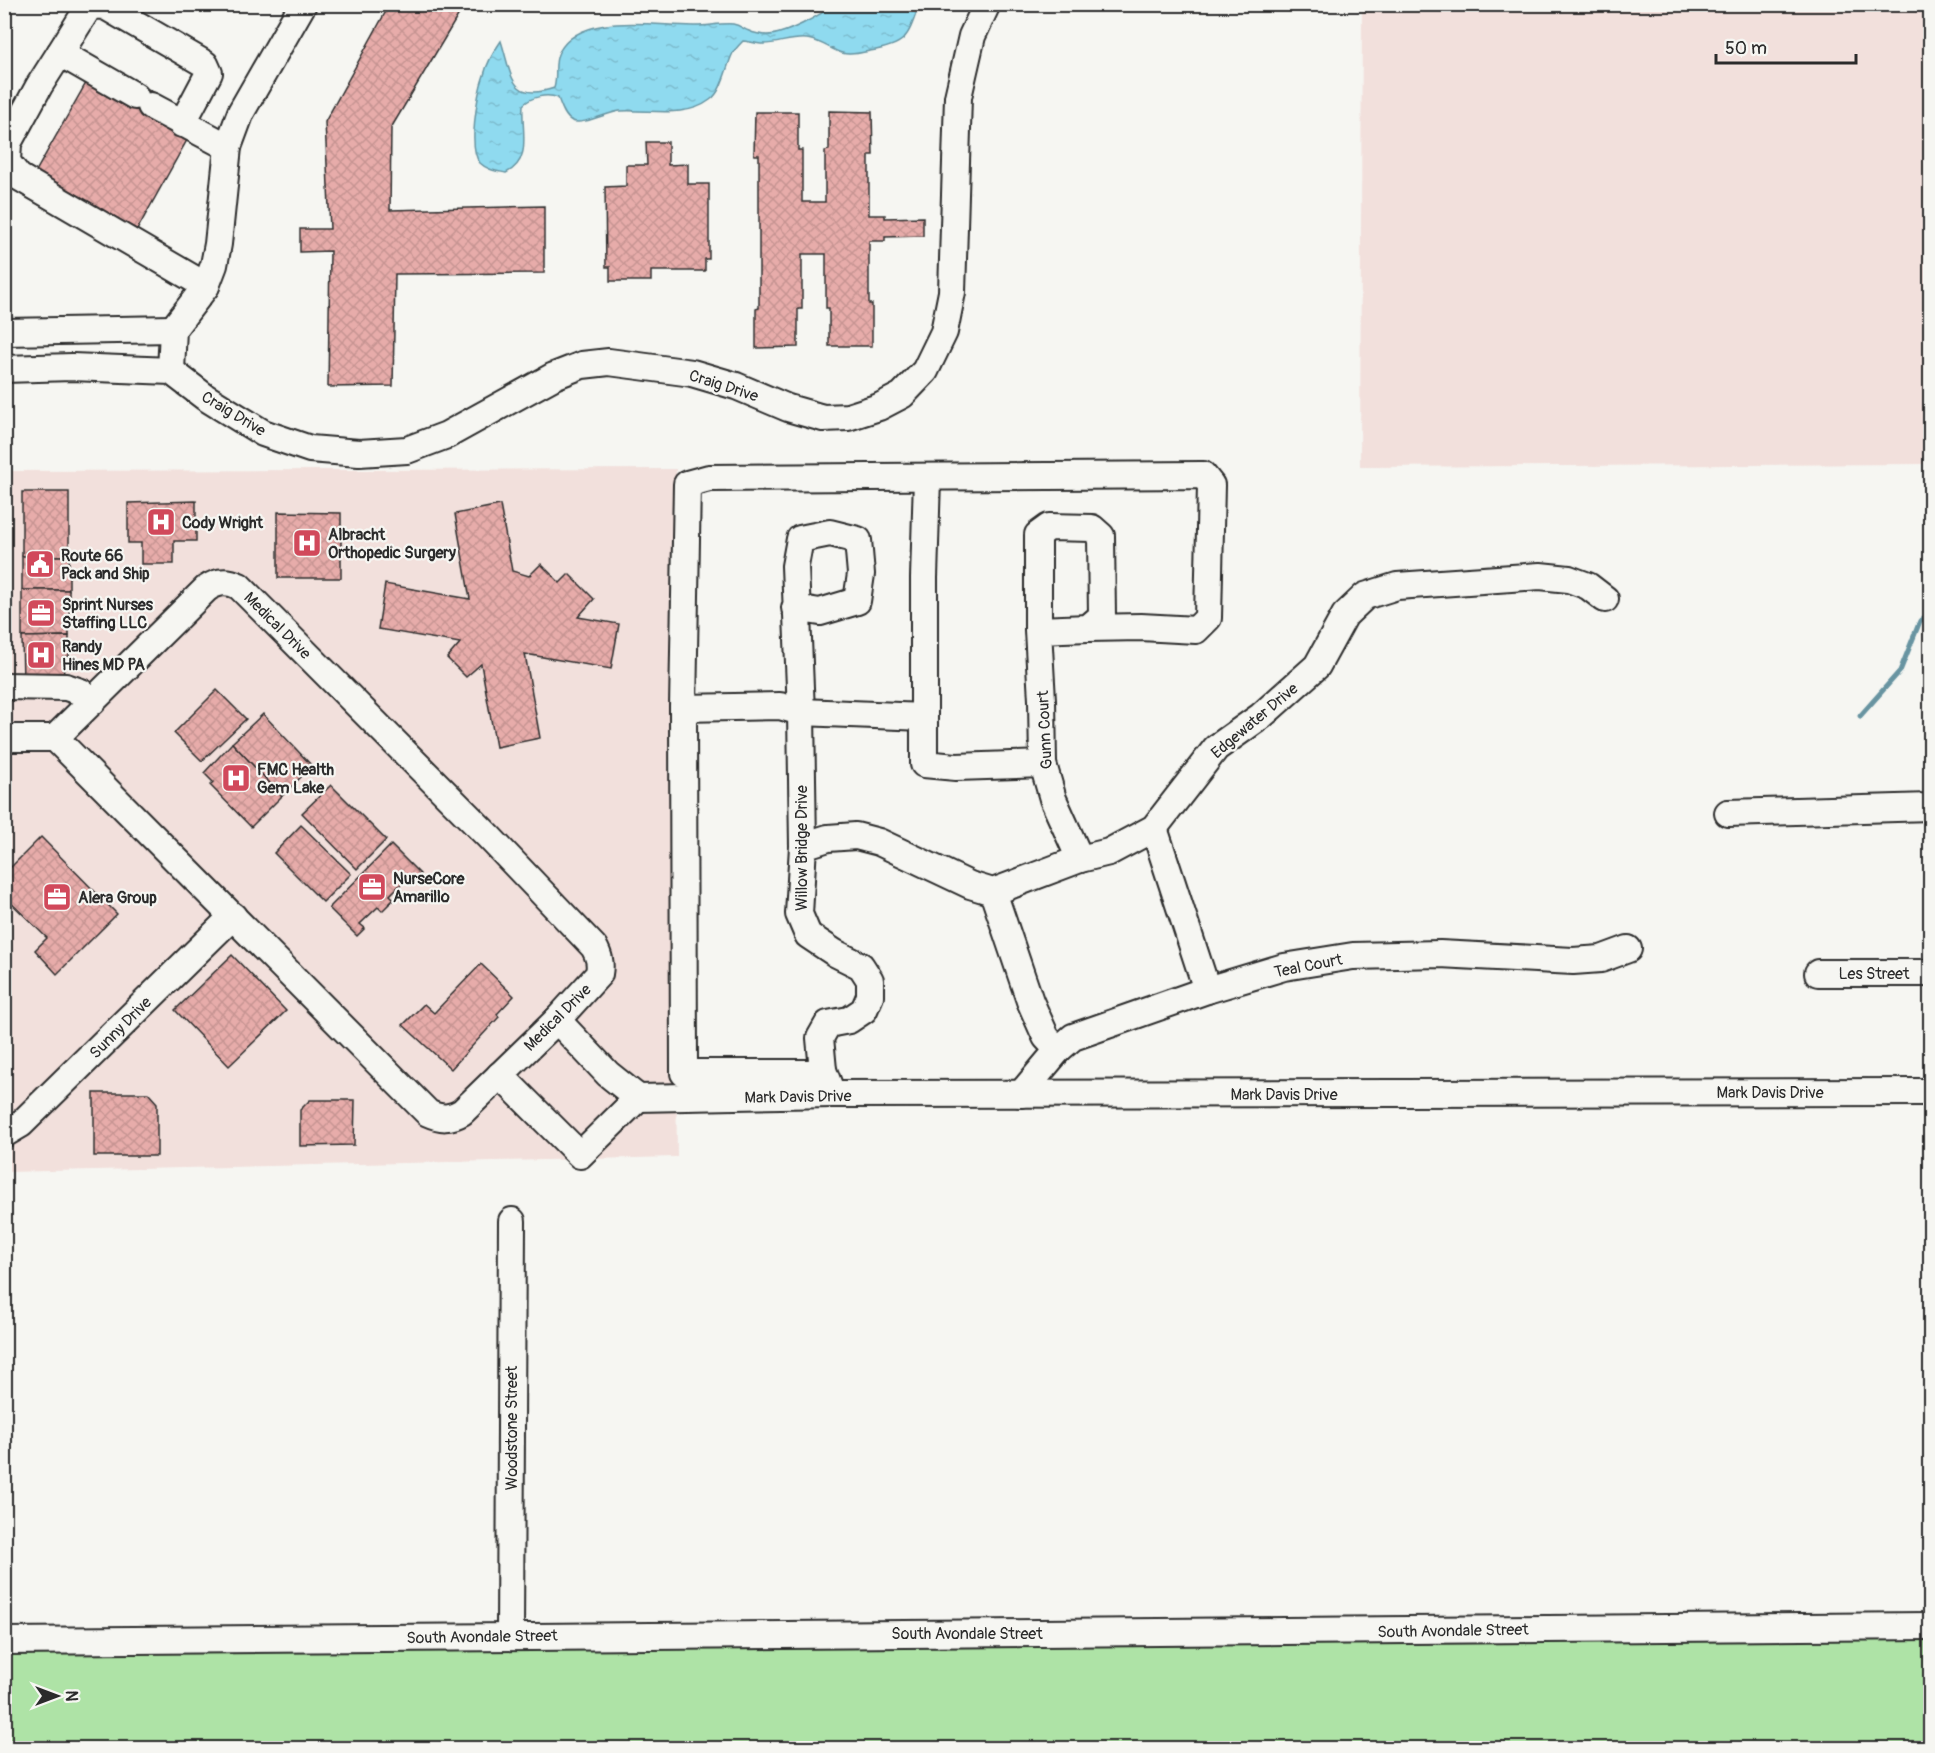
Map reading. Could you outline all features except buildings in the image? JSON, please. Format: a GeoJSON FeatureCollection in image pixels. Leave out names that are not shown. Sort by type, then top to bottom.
{"type":"FeatureCollection","features":[{"type":"Feature","properties":{"kind":"street"},"geometry":{"type":"LineString","coordinates":[[4,369],[171,371],[173,329],[206,286],[214,265],[228,147],[240,112],[303,4]]}},
{"type":"Feature","properties":{"kind":"street","name":"Craig Drive"},"geometry":{"type":"LineString","coordinates":[[171,371],[205,397],[263,433],[310,449],[359,453],[407,450],[447,435],[554,376],[582,365],[609,362],[692,373],[736,386],[788,408],[823,418],[848,417],[879,407],[902,395],[925,371],[944,332],[952,292],[958,97],[972,36],[987,4]]}},
{"type":"Feature","properties":{"kind":"street"},"geometry":{"type":"LineString","coordinates":[[182,124],[209,73],[205,64],[105,6],[90,5],[39,86],[8,143],[8,162],[19,177],[206,286]]}},
{"type":"Feature","properties":{"kind":"street"},"geometry":{"type":"LineString","coordinates":[[60,53],[182,124],[228,147]]}},
{"type":"Feature","properties":{"kind":"street"},"geometry":{"type":"LineString","coordinates":[[4,332],[173,329]]}},
{"type":"Feature","properties":{"kind":"street"},"geometry":{"type":"LineString","coordinates":[[54,332],[54,368]]}},
{"type":"Feature","properties":{"kind":"street"},"geometry":{"type":"LineString","coordinates":[[823,1071],[684,1072],[684,708],[687,484],[710,478],[1203,475],[1211,485],[1208,618],[1196,630],[1141,627],[1038,630]]}},
{"type":"Feature","properties":{"kind":"street"},"geometry":{"type":"LineString","coordinates":[[927,478],[924,578],[924,764],[956,767],[1043,764]]}},
{"type":"Feature","properties":{"kind":"street","name":"Gunn Court"},"geometry":{"type":"LineString","coordinates":[[1080,859],[1053,799],[1043,764],[1038,630],[1038,535],[1049,527],[1092,528],[1101,536],[1102,616],[1088,628]]}},
{"type":"Feature","properties":{"kind":"street","name":"Edgewater Drive"},"geometry":{"type":"LineString","coordinates":[[993,892],[1080,859],[1110,852],[1154,828],[1216,748],[1261,716],[1317,666],[1345,615],[1365,596],[1397,586],[1540,576],[1569,579],[1588,586],[1605,599]]}},
{"type":"Feature","properties":{"kind":"street","name":"Medical Drive"},"geometry":{"type":"LineString","coordinates":[[221,582],[230,582],[239,586],[488,836],[594,947],[601,966],[599,974],[557,1020],[462,1112],[454,1116],[438,1117],[428,1113],[55,738],[206,589],[221,582]]}},
{"type":"Feature","properties":{"kind":"street","name":"Willow Bridge Drive"},"geometry":{"type":"LineString","coordinates":[[795,608],[801,712],[803,846],[799,914],[808,935],[835,953],[861,966],[870,980],[870,996],[864,1010],[849,1020],[828,1024],[820,1038],[823,1071],[832,1094]]}},
{"type":"Feature","properties":{"kind":"street"},"geometry":{"type":"LineString","coordinates":[[4,686],[66,687],[81,692],[92,702]]}},
{"type":"Feature","properties":{"kind":"street"},"geometry":{"type":"LineString","coordinates":[[684,708],[780,706],[801,712],[924,717]]}},
{"type":"Feature","properties":{"kind":"street"},"geometry":{"type":"LineString","coordinates":[[4,738],[55,738]]}},
{"type":"Feature","properties":{"kind":"street"},"geometry":{"type":"LineString","coordinates":[[1728,813],[1930,807]]}},
{"type":"Feature","properties":{"kind":"street"},"geometry":{"type":"LineString","coordinates":[[1154,828],[1207,990]]}},
{"type":"Feature","properties":{"kind":"street"},"geometry":{"type":"LineString","coordinates":[[803,846],[828,838],[856,836],[879,842],[970,885],[993,892],[1030,1000],[1046,1036],[1058,1050]]}},
{"type":"Feature","properties":{"kind":"street","name":"Sunny Drive"},"geometry":{"type":"LineString","coordinates":[[4,1134],[21,1124],[233,916]]}},
{"type":"Feature","properties":{"kind":"street","name":"Teal Court"},"geometry":{"type":"LineString","coordinates":[[1021,1094],[1058,1050],[1073,1036],[1207,990],[1284,967],[1353,956],[1440,954],[1573,961],[1601,959],[1628,949]]}},
{"type":"Feature","properties":{"kind":"street","name":"Les Street"},"geometry":{"type":"LineString","coordinates":[[1818,974],[1930,973]]}},
{"type":"Feature","properties":{"kind":"street"},"geometry":{"type":"LineString","coordinates":[[500,1075],[580,1155],[638,1098],[608,1074],[557,1020]]}},
{"type":"Feature","properties":{"kind":"street","name":"Mark Davis Drive"},"geometry":{"type":"LineString","coordinates":[[638,1098],[832,1094],[1930,1092]]}},
{"type":"Feature","properties":{"kind":"street","name":"Woodstone Street"},"geometry":{"type":"LineString","coordinates":[[510,1636],[513,1221]]}},
{"type":"Feature","properties":{"kind":"street","name":"South Avondale Street"},"geometry":{"type":"LineString","coordinates":[[4,1641],[1930,1626]]}},
{"type":"Feature","properties":{"kind":"shaded area"},"geometry":{"type":"Polygon","coordinates":[[[1362,5],[1930,5],[1930,464],[1360,467],[1362,5]]]}},
{"type":"Feature","properties":{"kind":"shaded area"},"geometry":{"type":"Polygon","coordinates":[[[676,469],[677,1157],[5,1172],[4,471],[676,469]]]}},
{"type":"Feature","properties":{"kind":"green space"},"geometry":{"type":"Polygon","coordinates":[[[1930,1639],[1930,1748],[5,1748],[4,1651],[1930,1639]]]}},
{"type":"Feature","properties":{"kind":"water"},"geometry":{"type":"Polygon","coordinates":[[[833,4],[919,5],[912,25],[904,38],[892,46],[863,53],[845,54],[817,41],[807,39],[767,44],[743,41],[733,53],[721,86],[714,96],[700,106],[689,109],[666,112],[620,111],[576,122],[567,117],[558,98],[544,96],[535,98],[523,105],[523,152],[514,167],[506,173],[492,170],[480,163],[476,156],[474,133],[479,94],[487,66],[501,41],[515,83],[521,89],[529,92],[540,92],[554,88],[559,52],[570,39],[585,30],[622,24],[696,26],[733,24],[767,35],[783,32],[802,24],[833,4]]]}},
{"type":"Feature","properties":{"kind":"waterway"},"geometry":{"type":"LineString","coordinates":[[1860,716],[1900,671],[1920,621],[1930,613]]}},
{"type":"Feature","properties":{"kind":"place","name":"Cody Wright"},"geometry":{"type":"Point","coordinates":[161,522]}},
{"type":"Feature","properties":{"kind":"place","name":"Albracht Orthopedic Surgery"},"geometry":{"type":"Point","coordinates":[307,543]}},
{"type":"Feature","properties":{"kind":"place","name":"Route 66 Pack and Ship"},"geometry":{"type":"Point","coordinates":[40,564]}},
{"type":"Feature","properties":{"kind":"place","name":"Sprint Nurses Staffing LLC"},"geometry":{"type":"Point","coordinates":[41,613]}},
{"type":"Feature","properties":{"kind":"place","name":"Randy Hines MD PA"},"geometry":{"type":"Point","coordinates":[41,655]}},
{"type":"Feature","properties":{"kind":"place","name":"FMC Health Gem Lake"},"geometry":{"type":"Point","coordinates":[236,778]}},
{"type":"Feature","properties":{"kind":"place","name":"NurseCore Amarillo"},"geometry":{"type":"Point","coordinates":[372,887]}},
{"type":"Feature","properties":{"kind":"place","name":"Alera Group"},"geometry":{"type":"Point","coordinates":[57,897]}}]}
